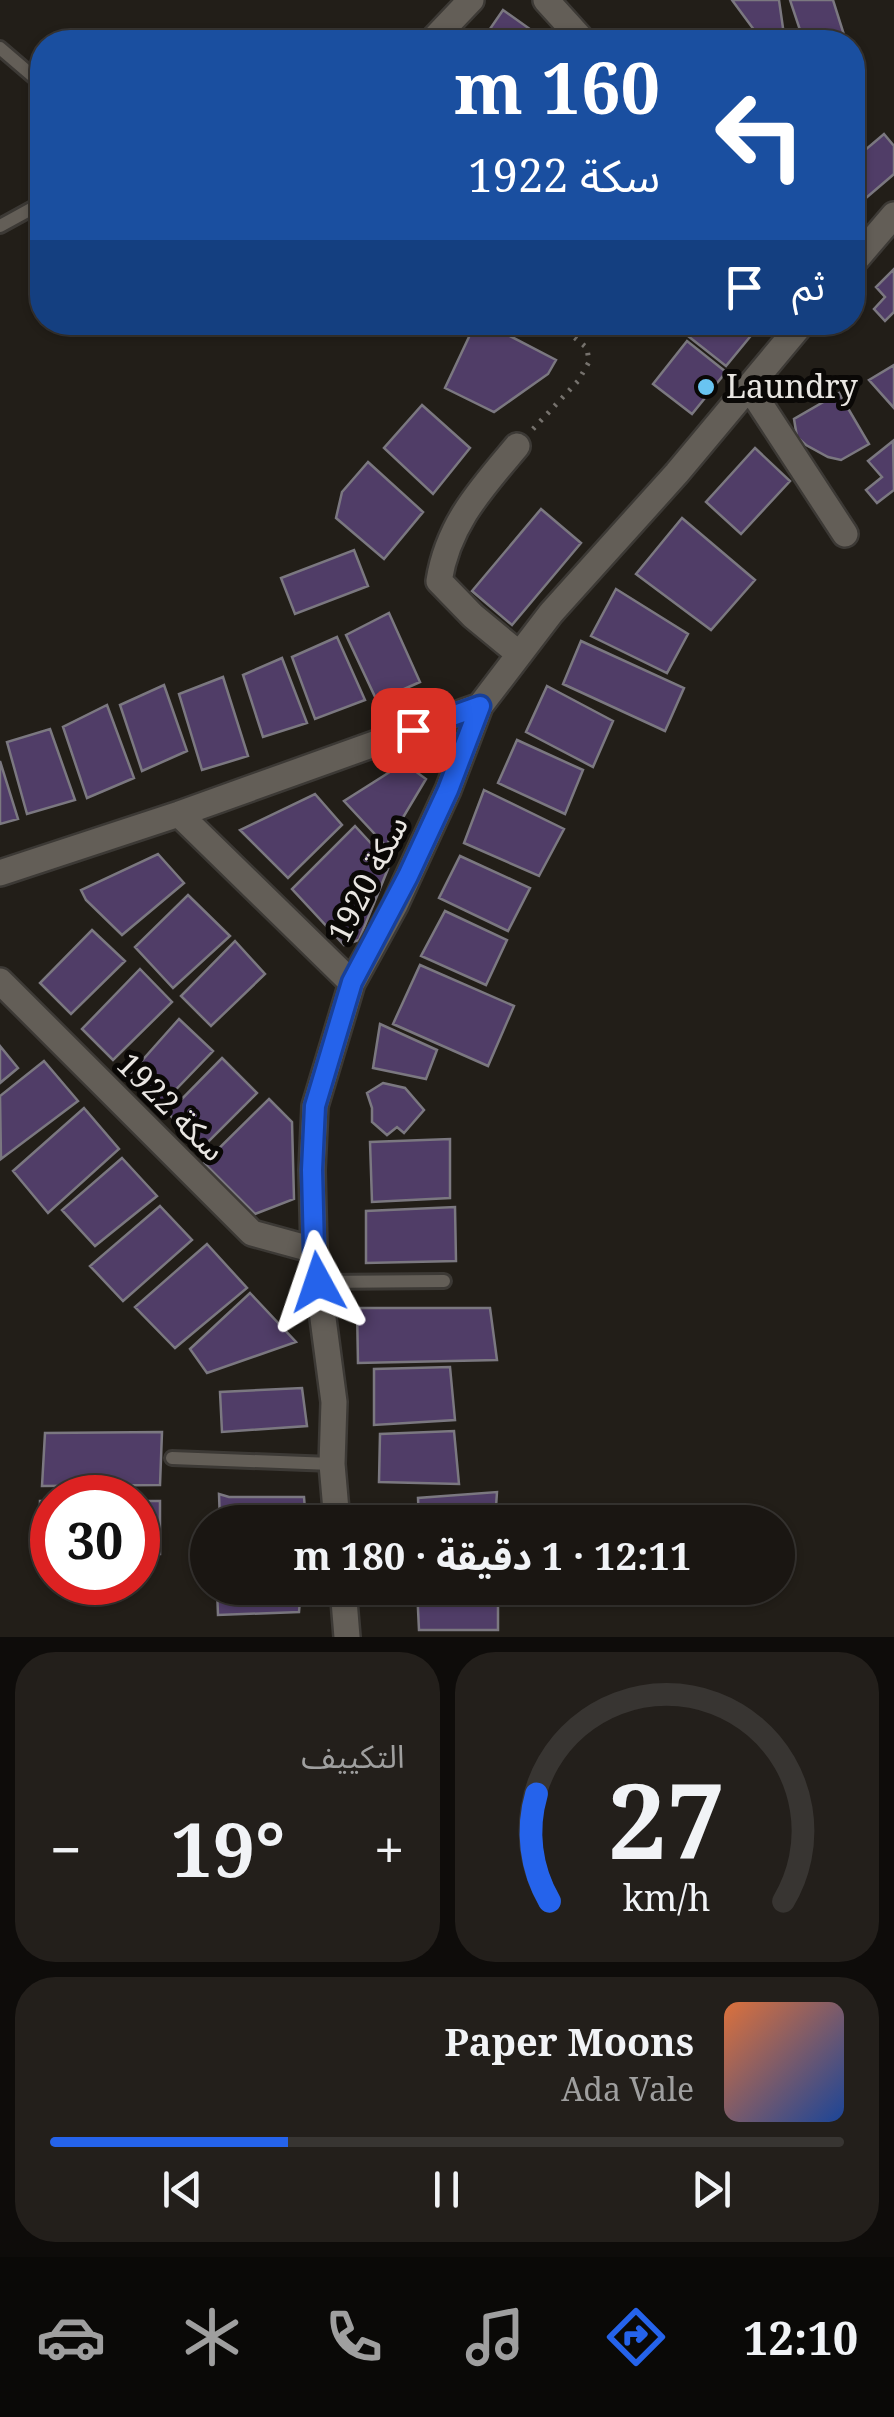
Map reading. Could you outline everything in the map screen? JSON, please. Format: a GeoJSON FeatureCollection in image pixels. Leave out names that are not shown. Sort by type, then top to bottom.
{"type":"FeatureCollection","features":[{"type":"Feature","properties":{"kind":"street"},"geometry":{"type":"LineString","coordinates":[[442,30],[471,0]]}},
{"type":"Feature","properties":{"kind":"street"},"geometry":{"type":"LineString","coordinates":[[546,0],[573,30]]}},
{"type":"Feature","properties":{"kind":"street"},"geometry":{"type":"LineString","coordinates":[[865,249],[894,214]]}},
{"type":"Feature","properties":{"kind":"street","name":"سكة 1920"},"geometry":{"type":"LineString","coordinates":[[336,1505],[334,1402],[314,1250],[312,1170],[315,1106],[352,982],[448,790],[480,706],[550,613],[677,474],[792,335]]}},
{"type":"Feature","properties":{"kind":"street"},"geometry":{"type":"LineString","coordinates":[[749,387],[846,534]]}},
{"type":"Feature","properties":{"kind":"street"},"geometry":{"type":"LineString","coordinates":[[517,446],[469,503],[442,558],[439,581],[519,654]]}},
{"type":"Feature","properties":{"kind":"street"},"geometry":{"type":"LineString","coordinates":[[0,873],[480,706]]}},
{"type":"Feature","properties":{"kind":"street"},"geometry":{"type":"LineString","coordinates":[[178,814],[352,982]]}},
{"type":"Feature","properties":{"kind":"street","name":"سكة 1922"},"geometry":{"type":"LineString","coordinates":[[0,981],[252,1233],[314,1250]]}},
{"type":"Feature","properties":{"kind":"street"},"geometry":{"type":"LineString","coordinates":[[344,1605],[347,1637]]}},
{"type":"Feature","properties":{"kind":"lane"},"geometry":{"type":"LineString","coordinates":[[0,48],[30,74]]}},
{"type":"Feature","properties":{"kind":"lane"},"geometry":{"type":"LineString","coordinates":[[0,226],[30,210]]}},
{"type":"Feature","properties":{"kind":"lane"},"geometry":{"type":"LineString","coordinates":[[318,1282],[444,1281]]}},
{"type":"Feature","properties":{"kind":"lane"},"geometry":{"type":"LineString","coordinates":[[172,1458],[332,1464]]}},
{"type":"Feature","properties":{"kind":"path"},"geometry":{"type":"LineString","coordinates":[[517,446],[578,381],[589,362],[586,348],[571,335]]}},
{"type":"Feature","properties":{"kind":"building"},"geometry":{"type":"Polygon","coordinates":[[[732,0],[779,0],[783,30],[754,30],[732,0]]]}},
{"type":"Feature","properties":{"kind":"building"},"geometry":{"type":"Polygon","coordinates":[[[790,0],[833,0],[842,30],[800,30],[790,0]]]}},
{"type":"Feature","properties":{"kind":"building"},"geometry":{"type":"Polygon","coordinates":[[[503,10],[531,30],[489,30],[503,10]]]}},
{"type":"Feature","properties":{"kind":"building"},"geometry":{"type":"Polygon","coordinates":[[[884,134],[894,146],[894,174],[866,198],[865,197],[865,150],[884,134]]]}},
{"type":"Feature","properties":{"kind":"building"},"geometry":{"type":"Polygon","coordinates":[[[894,269],[894,312],[885,321],[874,309],[885,297],[876,287],[894,269]]]}},
{"type":"Feature","properties":{"kind":"building"},"geometry":{"type":"Polygon","coordinates":[[[470,335],[508,335],[556,360],[548,374],[494,412],[445,388],[470,335]]]}},
{"type":"Feature","properties":{"kind":"building"},"geometry":{"type":"Polygon","coordinates":[[[689,335],[752,335],[726,366],[689,335]]]}},
{"type":"Feature","properties":{"kind":"building"},"geometry":{"type":"Polygon","coordinates":[[[687,341],[726,372],[692,414],[653,384],[687,341]]]}},
{"type":"Feature","properties":{"kind":"building"},"geometry":{"type":"Polygon","coordinates":[[[894,365],[894,408],[869,380],[894,365]]]}},
{"type":"Feature","properties":{"kind":"building"},"geometry":{"type":"Polygon","coordinates":[[[839,393],[869,444],[841,460],[806,445],[797,437],[794,419],[839,393]]]}},
{"type":"Feature","properties":{"kind":"building"},"geometry":{"type":"Polygon","coordinates":[[[422,405],[470,448],[433,494],[384,448],[422,405]]]}},
{"type":"Feature","properties":{"kind":"building"},"geometry":{"type":"Polygon","coordinates":[[[893,441],[894,490],[877,503],[866,490],[882,477],[868,461],[893,441]]]}},
{"type":"Feature","properties":{"kind":"building"},"geometry":{"type":"Polygon","coordinates":[[[755,448],[790,481],[741,534],[706,502],[755,448]]]}},
{"type":"Feature","properties":{"kind":"building"},"geometry":{"type":"Polygon","coordinates":[[[368,462],[423,512],[384,559],[336,518],[342,492],[368,462]]]}},
{"type":"Feature","properties":{"kind":"building"},"geometry":{"type":"Polygon","coordinates":[[[541,509],[581,543],[512,625],[472,591],[541,509]]]}},
{"type":"Feature","properties":{"kind":"building"},"geometry":{"type":"Polygon","coordinates":[[[682,518],[755,580],[711,630],[636,574],[682,518]]]}},
{"type":"Feature","properties":{"kind":"building"},"geometry":{"type":"Polygon","coordinates":[[[354,550],[368,586],[295,614],[281,578],[354,550]]]}},
{"type":"Feature","properties":{"kind":"building"},"geometry":{"type":"Polygon","coordinates":[[[616,589],[688,634],[667,673],[591,636],[616,589]]]}},
{"type":"Feature","properties":{"kind":"building"},"geometry":{"type":"Polygon","coordinates":[[[389,613],[420,682],[377,701],[346,635],[389,613]]]}},
{"type":"Feature","properties":{"kind":"building"},"geometry":{"type":"Polygon","coordinates":[[[337,637],[365,700],[315,719],[292,657],[337,637]]]}},
{"type":"Feature","properties":{"kind":"building"},"geometry":{"type":"Polygon","coordinates":[[[581,641],[684,688],[665,731],[563,684],[581,641]]]}},
{"type":"Feature","properties":{"kind":"building"},"geometry":{"type":"Polygon","coordinates":[[[282,658],[307,723],[263,737],[243,675],[282,658]]]}},
{"type":"Feature","properties":{"kind":"building"},"geometry":{"type":"Polygon","coordinates":[[[223,677],[248,756],[202,770],[179,694],[223,677]]]}},
{"type":"Feature","properties":{"kind":"building"},"geometry":{"type":"Polygon","coordinates":[[[164,685],[187,751],[142,771],[120,705],[164,685]]]}},
{"type":"Feature","properties":{"kind":"building"},"geometry":{"type":"Polygon","coordinates":[[[547,686],[613,721],[593,767],[526,732],[547,686]]]}},
{"type":"Feature","properties":{"kind":"building"},"geometry":{"type":"Polygon","coordinates":[[[107,705],[134,778],[87,798],[63,727],[107,705]]]}},
{"type":"Feature","properties":{"kind":"building"},"geometry":{"type":"Polygon","coordinates":[[[50,729],[75,800],[27,814],[7,742],[50,729]]]}},
{"type":"Feature","properties":{"kind":"building"},"geometry":{"type":"Polygon","coordinates":[[[517,740],[583,770],[565,814],[498,783],[517,740]]]}},
{"type":"Feature","properties":{"kind":"building"},"geometry":{"type":"Polygon","coordinates":[[[0,761],[18,819],[0,824],[0,761]]]}},
{"type":"Feature","properties":{"kind":"building"},"geometry":{"type":"Polygon","coordinates":[[[404,763],[426,779],[386,846],[344,801],[404,763]]]}},
{"type":"Feature","properties":{"kind":"building"},"geometry":{"type":"Polygon","coordinates":[[[484,790],[564,829],[539,876],[464,843],[484,790]]]}},
{"type":"Feature","properties":{"kind":"building"},"geometry":{"type":"Polygon","coordinates":[[[315,794],[342,825],[288,878],[240,830],[315,794]]]}},
{"type":"Feature","properties":{"kind":"building"},"geometry":{"type":"Polygon","coordinates":[[[355,826],[390,864],[359,940],[344,945],[292,889],[355,826]]]}},
{"type":"Feature","properties":{"kind":"building"},"geometry":{"type":"Polygon","coordinates":[[[158,854],[184,883],[122,935],[86,900],[81,890],[158,854]]]}},
{"type":"Feature","properties":{"kind":"building"},"geometry":{"type":"Polygon","coordinates":[[[460,856],[530,888],[508,931],[439,898],[460,856]]]}},
{"type":"Feature","properties":{"kind":"building"},"geometry":{"type":"Polygon","coordinates":[[[188,895],[230,936],[173,988],[135,947],[188,895]]]}},
{"type":"Feature","properties":{"kind":"building"},"geometry":{"type":"Polygon","coordinates":[[[445,911],[507,940],[486,985],[421,956],[445,911]]]}},
{"type":"Feature","properties":{"kind":"building"},"geometry":{"type":"Polygon","coordinates":[[[92,930],[125,961],[71,1014],[40,983],[92,930]]]}},
{"type":"Feature","properties":{"kind":"building"},"geometry":{"type":"Polygon","coordinates":[[[235,941],[265,974],[211,1026],[181,996],[235,941]]]}},
{"type":"Feature","properties":{"kind":"building"},"geometry":{"type":"Polygon","coordinates":[[[420,965],[514,1006],[488,1066],[393,1024],[420,965]]]}},
{"type":"Feature","properties":{"kind":"building"},"geometry":{"type":"Polygon","coordinates":[[[140,969],[172,1002],[113,1060],[82,1029],[140,969]]]}},
{"type":"Feature","properties":{"kind":"building"},"geometry":{"type":"Polygon","coordinates":[[[179,1019],[213,1051],[160,1106],[131,1073],[179,1019]]]}},
{"type":"Feature","properties":{"kind":"building"},"geometry":{"type":"Polygon","coordinates":[[[380,1024],[437,1050],[426,1079],[373,1068],[380,1024]]]}},
{"type":"Feature","properties":{"kind":"building"},"geometry":{"type":"Polygon","coordinates":[[[0,1046],[18,1068],[0,1083],[0,1046]]]}},
{"type":"Feature","properties":{"kind":"building"},"geometry":{"type":"Polygon","coordinates":[[[222,1058],[257,1093],[201,1149],[168,1113],[222,1058]]]}},
{"type":"Feature","properties":{"kind":"building"},"geometry":{"type":"Polygon","coordinates":[[[44,1061],[78,1101],[1,1159],[0,1096],[44,1061]]]}},
{"type":"Feature","properties":{"kind":"building"},"geometry":{"type":"Polygon","coordinates":[[[383,1083],[405,1088],[424,1110],[404,1133],[397,1127],[387,1135],[372,1122],[367,1093],[383,1083]]]}},
{"type":"Feature","properties":{"kind":"building"},"geometry":{"type":"Polygon","coordinates":[[[269,1099],[292,1122],[294,1199],[255,1214],[204,1163],[269,1099]]]}},
{"type":"Feature","properties":{"kind":"building"},"geometry":{"type":"Polygon","coordinates":[[[84,1108],[119,1149],[48,1213],[13,1171],[84,1108]]]}},
{"type":"Feature","properties":{"kind":"building"},"geometry":{"type":"Polygon","coordinates":[[[450,1139],[450,1198],[372,1202],[370,1142],[450,1139]]]}},
{"type":"Feature","properties":{"kind":"building"},"geometry":{"type":"Polygon","coordinates":[[[122,1158],[157,1196],[95,1246],[62,1210],[122,1158]]]}},
{"type":"Feature","properties":{"kind":"building"},"geometry":{"type":"Polygon","coordinates":[[[160,1206],[192,1240],[123,1301],[90,1266],[160,1206]]]}},
{"type":"Feature","properties":{"kind":"building"},"geometry":{"type":"Polygon","coordinates":[[[455,1207],[456,1261],[366,1263],[366,1211],[455,1207]]]}},
{"type":"Feature","properties":{"kind":"building"},"geometry":{"type":"Polygon","coordinates":[[[207,1244],[247,1288],[175,1348],[135,1307],[207,1244]]]}},
{"type":"Feature","properties":{"kind":"building"},"geometry":{"type":"Polygon","coordinates":[[[250,1293],[296,1342],[207,1373],[190,1349],[250,1293]]]}},
{"type":"Feature","properties":{"kind":"building"},"geometry":{"type":"Polygon","coordinates":[[[357,1308],[490,1308],[497,1360],[358,1363],[357,1308]]]}},
{"type":"Feature","properties":{"kind":"building"},"geometry":{"type":"Polygon","coordinates":[[[450,1367],[455,1420],[374,1425],[374,1369],[450,1367]]]}},
{"type":"Feature","properties":{"kind":"building"},"geometry":{"type":"Polygon","coordinates":[[[302,1388],[307,1426],[222,1432],[220,1392],[302,1388]]]}},
{"type":"Feature","properties":{"kind":"building"},"geometry":{"type":"Polygon","coordinates":[[[454,1431],[459,1484],[379,1482],[380,1434],[454,1431]]]}},
{"type":"Feature","properties":{"kind":"building"},"geometry":{"type":"Polygon","coordinates":[[[162,1432],[160,1485],[160,1475],[43,1475],[45,1433],[162,1432]]]}},
{"type":"Feature","properties":{"kind":"building"},"geometry":{"type":"Polygon","coordinates":[[[497,1492],[496,1505],[418,1505],[418,1498],[497,1492]]]}},
{"type":"Feature","properties":{"kind":"building"},"geometry":{"type":"Polygon","coordinates":[[[219,1494],[304,1497],[305,1505],[219,1505],[219,1494]]]}},
{"type":"Feature","properties":{"kind":"building"},"geometry":{"type":"Polygon","coordinates":[[[218,1605],[300,1605],[299,1612],[218,1615],[218,1605]]]}},
{"type":"Feature","properties":{"kind":"building"},"geometry":{"type":"Polygon","coordinates":[[[418,1605],[498,1605],[498,1630],[419,1630],[418,1605]]]}},
{"type":"Feature","properties":{"kind":"place","name":"Laundry"},"geometry":{"type":"Point","coordinates":[706,387]}},
{"type":"Feature","properties":{"kind":"route"},"geometry":{"type":"LineString","coordinates":[[318,1282],[312,1170],[315,1106],[352,982],[394,905],[448,790],[480,706],[413,730]]}}]}
